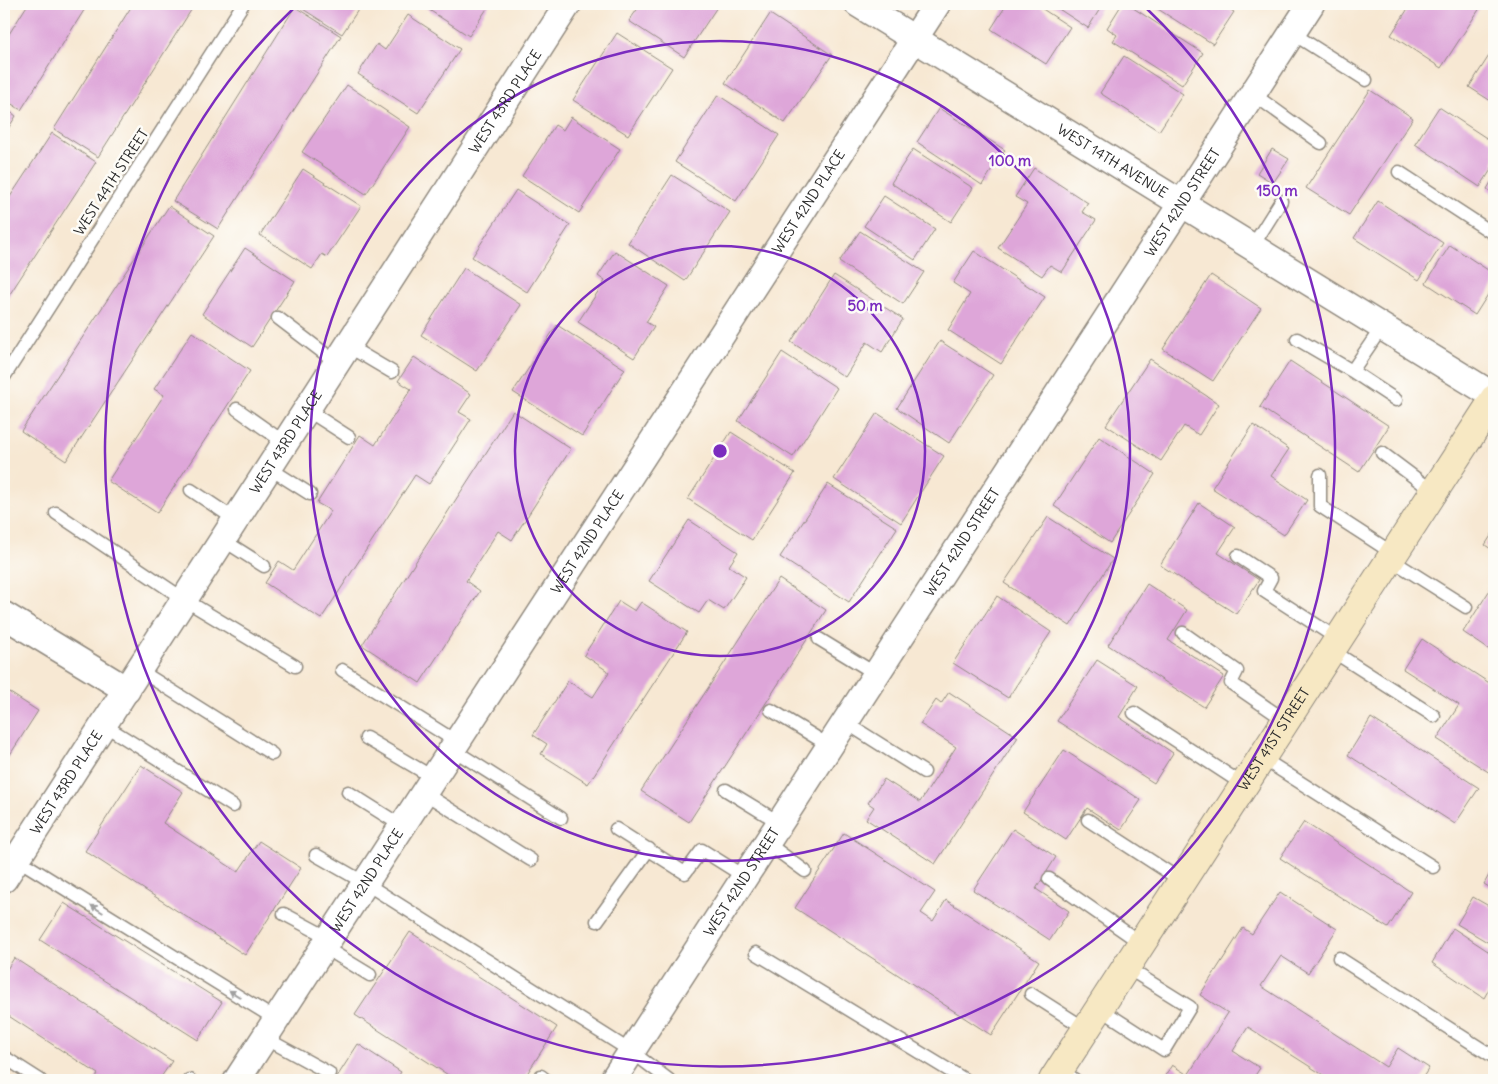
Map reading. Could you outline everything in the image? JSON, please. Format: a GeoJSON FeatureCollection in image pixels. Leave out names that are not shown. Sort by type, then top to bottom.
{"type":"FeatureCollection","features":[{"type":"Feature","properties":{"kind":"street","name":"WEST 43RD PLACE"},"geometry":{"type":"LineString","coordinates":[[10,869],[568,4]]}},
{"type":"Feature","properties":{"kind":"street","name":"WEST 14TH AVENUE"},"geometry":{"type":"LineString","coordinates":[[858,4],[1252,246],[1494,398]]}},
{"type":"Feature","properties":{"kind":"street","name":"WEST 42ND PLACE"},"geometry":{"type":"LineString","coordinates":[[237,1080],[937,4]]}},
{"type":"Feature","properties":{"kind":"street","name":"WEST 42ND STREET"},"geometry":{"type":"LineString","coordinates":[[613,1080],[1311,4]]}},
{"type":"Feature","properties":{"kind":"street","name":"WEST 41ST STREET"},"geometry":{"type":"LineString","coordinates":[[1063,1077],[1092,1018],[1494,398]]}},
{"type":"Feature","properties":{"kind":"street"},"geometry":{"type":"LineString","coordinates":[[4,615],[133,680]]}},
{"type":"Feature","properties":{"kind":"lane","name":"WEST 44TH STREET"},"geometry":{"type":"LineString","coordinates":[[4,377],[243,4]]}},
{"type":"Feature","properties":{"kind":"lane"},"geometry":{"type":"LineString","coordinates":[[1292,33],[1366,80]]}},
{"type":"Feature","properties":{"kind":"lane"},"geometry":{"type":"LineString","coordinates":[[1253,94],[1321,143]]}},
{"type":"Feature","properties":{"kind":"lane"},"geometry":{"type":"LineString","coordinates":[[1399,172],[1494,234]]}},
{"type":"Feature","properties":{"kind":"lane"},"geometry":{"type":"LineString","coordinates":[[1252,246],[1281,201]]}},
{"type":"Feature","properties":{"kind":"lane"},"geometry":{"type":"LineString","coordinates":[[278,318],[342,355],[392,372]]}},
{"type":"Feature","properties":{"kind":"lane"},"geometry":{"type":"LineString","coordinates":[[1352,371],[1382,327]]}},
{"type":"Feature","properties":{"kind":"lane"},"geometry":{"type":"LineString","coordinates":[[1297,339],[1352,371],[1396,400]]}},
{"type":"Feature","properties":{"kind":"lane"},"geometry":{"type":"LineString","coordinates":[[237,409],[285,443]]}},
{"type":"Feature","properties":{"kind":"lane"},"geometry":{"type":"LineString","coordinates":[[307,410],[349,437]]}},
{"type":"Feature","properties":{"kind":"lane"},"geometry":{"type":"LineString","coordinates":[[1382,453],[1434,492]]}},
{"type":"Feature","properties":{"kind":"lane"},"geometry":{"type":"LineString","coordinates":[[269,468],[310,494]]}},
{"type":"Feature","properties":{"kind":"lane"},"geometry":{"type":"LineString","coordinates":[[1320,475],[1320,506],[1466,607]]}},
{"type":"Feature","properties":{"kind":"lane"},"geometry":{"type":"LineString","coordinates":[[191,490],[264,566]]}},
{"type":"Feature","properties":{"kind":"lane"},"geometry":{"type":"LineString","coordinates":[[56,512],[185,600],[295,666]]}},
{"type":"Feature","properties":{"kind":"lane"},"geometry":{"type":"LineString","coordinates":[[1238,556],[1271,578],[1264,591],[1434,716]]}},
{"type":"Feature","properties":{"kind":"lane"},"geometry":{"type":"LineString","coordinates":[[1183,633],[1237,671],[1232,682],[1286,721]]}},
{"type":"Feature","properties":{"kind":"lane"},"geometry":{"type":"LineString","coordinates":[[819,639],[876,674]]}},
{"type":"Feature","properties":{"kind":"lane"},"geometry":{"type":"LineString","coordinates":[[342,670],[562,818]]}},
{"type":"Feature","properties":{"kind":"lane"},"geometry":{"type":"LineString","coordinates":[[133,680],[272,754]]}},
{"type":"Feature","properties":{"kind":"lane"},"geometry":{"type":"LineString","coordinates":[[771,710],[830,746]]}},
{"type":"Feature","properties":{"kind":"lane"},"geometry":{"type":"LineString","coordinates":[[1134,713],[1244,785]]}},
{"type":"Feature","properties":{"kind":"lane"},"geometry":{"type":"LineString","coordinates":[[845,722],[924,772]]}},
{"type":"Feature","properties":{"kind":"lane"},"geometry":{"type":"LineString","coordinates":[[104,725],[233,806]]}},
{"type":"Feature","properties":{"kind":"lane"},"geometry":{"type":"LineString","coordinates":[[366,738],[531,860]]}},
{"type":"Feature","properties":{"kind":"lane"},"geometry":{"type":"LineString","coordinates":[[1262,758],[1433,867]]}},
{"type":"Feature","properties":{"kind":"lane"},"geometry":{"type":"LineString","coordinates":[[726,790],[774,833],[805,871]]}},
{"type":"Feature","properties":{"kind":"lane"},"geometry":{"type":"LineString","coordinates":[[348,792],[402,826]]}},
{"type":"Feature","properties":{"kind":"lane"},"geometry":{"type":"LineString","coordinates":[[1088,820],[1182,881]]}},
{"type":"Feature","properties":{"kind":"lane"},"geometry":{"type":"LineString","coordinates":[[616,829],[685,873],[702,850],[745,877]]}},
{"type":"Feature","properties":{"kind":"lane"},"geometry":{"type":"LineString","coordinates":[[597,921],[649,849]]}},
{"type":"Feature","properties":{"kind":"lane"},"geometry":{"type":"LineString","coordinates":[[316,855],[366,883],[632,1052],[670,1080]]}},
{"type":"Feature","properties":{"kind":"lane"},"geometry":{"type":"LineString","coordinates":[[10,869],[271,1029],[329,1073]]}},
{"type":"Feature","properties":{"kind":"lane"},"geometry":{"type":"LineString","coordinates":[[1049,878],[1141,943]]}},
{"type":"Feature","properties":{"kind":"lane"},"geometry":{"type":"LineString","coordinates":[[284,914],[370,975]]}},
{"type":"Feature","properties":{"kind":"lane"},"geometry":{"type":"LineString","coordinates":[[756,953],[964,1080]]}},
{"type":"Feature","properties":{"kind":"lane"},"geometry":{"type":"LineString","coordinates":[[1339,958],[1494,1057]]}},
{"type":"Feature","properties":{"kind":"lane"},"geometry":{"type":"LineString","coordinates":[[1031,994],[1092,1018],[1164,1050],[1190,1007],[1126,967]]}},
{"type":"Feature","properties":{"kind":"lane"},"geometry":{"type":"LineString","coordinates":[[4,1057],[40,1080]]}},
{"type":"Feature","properties":{"kind":"building"},"geometry":{"type":"Polygon","coordinates":[[[28,4],[88,4],[21,110],[4,99],[4,42],[28,4]]]}},
{"type":"Feature","properties":{"kind":"building"},"geometry":{"type":"Polygon","coordinates":[[[133,4],[195,4],[98,157],[54,129],[133,4]]]}},
{"type":"Feature","properties":{"kind":"building"},"geometry":{"type":"Polygon","coordinates":[[[295,4],[362,4],[342,34],[295,4]]]}},
{"type":"Feature","properties":{"kind":"building"},"geometry":{"type":"Polygon","coordinates":[[[420,4],[490,4],[469,36],[420,4]]]}},
{"type":"Feature","properties":{"kind":"building"},"geometry":{"type":"Polygon","coordinates":[[[641,4],[719,4],[684,57],[629,21],[641,4]]]}},
{"type":"Feature","properties":{"kind":"building"},"geometry":{"type":"Polygon","coordinates":[[[1007,4],[1035,4],[1070,27],[1046,64],[991,29],[1007,4]]]}},
{"type":"Feature","properties":{"kind":"building"},"geometry":{"type":"Polygon","coordinates":[[[1051,4],[1103,4],[1088,28],[1051,4]]]}},
{"type":"Feature","properties":{"kind":"building"},"geometry":{"type":"Polygon","coordinates":[[[1122,4],[1127,4],[1203,53],[1182,85],[1113,41],[1117,35],[1107,28],[1122,4]]]}},
{"type":"Feature","properties":{"kind":"building"},"geometry":{"type":"Polygon","coordinates":[[[1150,4],[1221,4],[1234,12],[1213,44],[1150,4]]]}},
{"type":"Feature","properties":{"kind":"building"},"geometry":{"type":"Polygon","coordinates":[[[1411,4],[1482,5],[1441,68],[1391,35],[1411,4]]]}},
{"type":"Feature","properties":{"kind":"building"},"geometry":{"type":"Polygon","coordinates":[[[295,7],[341,36],[218,229],[173,201],[295,7]]]}},
{"type":"Feature","properties":{"kind":"building"},"geometry":{"type":"Polygon","coordinates":[[[770,14],[832,55],[785,123],[725,83],[770,14]]]}},
{"type":"Feature","properties":{"kind":"building"},"geometry":{"type":"Polygon","coordinates":[[[408,15],[460,49],[418,113],[358,74],[377,44],[385,50],[408,15]]]}},
{"type":"Feature","properties":{"kind":"building"},"geometry":{"type":"Polygon","coordinates":[[[617,33],[672,68],[628,135],[573,100],[617,33]]]}},
{"type":"Feature","properties":{"kind":"building"},"geometry":{"type":"Polygon","coordinates":[[[1494,48],[1494,103],[1469,87],[1494,48]]]}},
{"type":"Feature","properties":{"kind":"building"},"geometry":{"type":"Polygon","coordinates":[[[1124,56],[1183,94],[1159,131],[1100,93],[1124,56]]]}},
{"type":"Feature","properties":{"kind":"building"},"geometry":{"type":"Polygon","coordinates":[[[347,85],[410,127],[366,194],[302,152],[347,85]]]}},
{"type":"Feature","properties":{"kind":"building"},"geometry":{"type":"Polygon","coordinates":[[[1370,90],[1413,118],[1349,215],[1306,188],[1370,90]]]}},
{"type":"Feature","properties":{"kind":"building"},"geometry":{"type":"Polygon","coordinates":[[[718,95],[779,135],[736,201],[675,162],[718,95]]]}},
{"type":"Feature","properties":{"kind":"building"},"geometry":{"type":"Polygon","coordinates":[[[4,107],[16,116],[4,135],[4,107]]]}},
{"type":"Feature","properties":{"kind":"building"},"geometry":{"type":"Polygon","coordinates":[[[1439,107],[1494,143],[1494,165],[1480,187],[1415,144],[1439,107]]]}},
{"type":"Feature","properties":{"kind":"building"},"geometry":{"type":"Polygon","coordinates":[[[939,108],[1005,150],[982,185],[917,142],[939,108]]]}},
{"type":"Feature","properties":{"kind":"building"},"geometry":{"type":"Polygon","coordinates":[[[571,117],[620,149],[579,213],[522,176],[555,125],[563,130],[571,117]]]}},
{"type":"Feature","properties":{"kind":"building"},"geometry":{"type":"Polygon","coordinates":[[[52,133],[96,162],[4,303],[4,206],[52,133]]]}},
{"type":"Feature","properties":{"kind":"building"},"geometry":{"type":"Polygon","coordinates":[[[913,149],[973,188],[951,222],[891,183],[913,149]]]}},
{"type":"Feature","properties":{"kind":"building"},"geometry":{"type":"Polygon","coordinates":[[[1272,149],[1289,159],[1273,183],[1257,173],[1272,149]]]}},
{"type":"Feature","properties":{"kind":"building"},"geometry":{"type":"Polygon","coordinates":[[[1034,168],[1088,203],[1082,212],[1096,220],[1062,272],[1050,265],[1042,276],[998,248],[1027,204],[1015,197],[1034,168]]]}},
{"type":"Feature","properties":{"kind":"building"},"geometry":{"type":"Polygon","coordinates":[[[303,169],[361,206],[327,257],[322,254],[312,269],[260,235],[303,169]]]}},
{"type":"Feature","properties":{"kind":"building"},"geometry":{"type":"Polygon","coordinates":[[[672,175],[730,212],[685,281],[628,243],[672,175]]]}},
{"type":"Feature","properties":{"kind":"building"},"geometry":{"type":"Polygon","coordinates":[[[1494,177],[1494,194],[1487,189],[1494,177]]]}},
{"type":"Feature","properties":{"kind":"building"},"geometry":{"type":"Polygon","coordinates":[[[516,190],[570,225],[527,292],[472,257],[516,190]]]}},
{"type":"Feature","properties":{"kind":"building"},"geometry":{"type":"Polygon","coordinates":[[[884,196],[935,229],[915,260],[864,226],[884,196]]]}},
{"type":"Feature","properties":{"kind":"building"},"geometry":{"type":"Polygon","coordinates":[[[1378,201],[1443,243],[1419,280],[1354,238],[1378,201]]]}},
{"type":"Feature","properties":{"kind":"building"},"geometry":{"type":"Polygon","coordinates":[[[169,206],[214,236],[66,461],[21,431],[169,206]]]}},
{"type":"Feature","properties":{"kind":"building"},"geometry":{"type":"Polygon","coordinates":[[[860,231],[924,272],[903,304],[839,262],[860,231]]]}},
{"type":"Feature","properties":{"kind":"building"},"geometry":{"type":"Polygon","coordinates":[[[1450,245],[1494,274],[1494,285],[1475,315],[1426,283],[1450,245]]]}},
{"type":"Feature","properties":{"kind":"building"},"geometry":{"type":"Polygon","coordinates":[[[245,248],[295,281],[252,347],[202,314],[245,248]]]}},
{"type":"Feature","properties":{"kind":"building"},"geometry":{"type":"Polygon","coordinates":[[[615,251],[669,286],[646,322],[654,327],[634,358],[578,322],[605,281],[598,276],[615,251]]]}},
{"type":"Feature","properties":{"kind":"building"},"geometry":{"type":"Polygon","coordinates":[[[974,251],[1045,297],[1001,364],[948,330],[970,294],[953,283],[974,251]]]}},
{"type":"Feature","properties":{"kind":"building"},"geometry":{"type":"Polygon","coordinates":[[[464,268],[521,305],[477,371],[421,335],[464,268]]]}},
{"type":"Feature","properties":{"kind":"building"},"geometry":{"type":"Polygon","coordinates":[[[834,275],[903,319],[882,352],[867,342],[845,377],[791,342],[834,275]]]}},
{"type":"Feature","properties":{"kind":"building"},"geometry":{"type":"Polygon","coordinates":[[[1211,275],[1261,308],[1213,381],[1163,349],[1211,275]]]}},
{"type":"Feature","properties":{"kind":"building"},"geometry":{"type":"Polygon","coordinates":[[[557,325],[625,369],[582,436],[513,392],[557,325]]]}},
{"type":"Feature","properties":{"kind":"building"},"geometry":{"type":"Polygon","coordinates":[[[192,332],[250,371],[157,513],[108,481],[164,395],[154,389],[192,332]]]}},
{"type":"Feature","properties":{"kind":"building"},"geometry":{"type":"Polygon","coordinates":[[[940,341],[993,375],[949,443],[897,408],[940,341]]]}},
{"type":"Feature","properties":{"kind":"building"},"geometry":{"type":"Polygon","coordinates":[[[782,352],[837,388],[793,457],[738,421],[782,352]]]}},
{"type":"Feature","properties":{"kind":"building"},"geometry":{"type":"Polygon","coordinates":[[[414,357],[471,394],[459,412],[471,419],[429,484],[415,475],[321,619],[265,583],[279,561],[293,570],[331,511],[317,503],[360,435],[375,445],[411,389],[398,381],[414,357]]]}},
{"type":"Feature","properties":{"kind":"building"},"geometry":{"type":"Polygon","coordinates":[[[1150,359],[1219,404],[1199,435],[1184,426],[1161,461],[1106,425],[1150,359]]]}},
{"type":"Feature","properties":{"kind":"building"},"geometry":{"type":"Polygon","coordinates":[[[1290,361],[1389,426],[1359,472],[1260,407],[1290,361]]]}},
{"type":"Feature","properties":{"kind":"building"},"geometry":{"type":"Polygon","coordinates":[[[513,411],[571,449],[512,540],[498,531],[466,581],[480,591],[420,683],[362,645],[513,411]]]}},
{"type":"Feature","properties":{"kind":"building"},"geometry":{"type":"Polygon","coordinates":[[[877,413],[944,456],[901,523],[834,479],[877,413]]]}},
{"type":"Feature","properties":{"kind":"building"},"geometry":{"type":"Polygon","coordinates":[[[1253,425],[1289,449],[1271,476],[1307,500],[1284,535],[1212,488],[1253,425]]]}},
{"type":"Feature","properties":{"kind":"building"},"geometry":{"type":"Polygon","coordinates":[[[731,432],[795,473],[752,540],[688,499],[731,432]]]}},
{"type":"Feature","properties":{"kind":"building"},"geometry":{"type":"Polygon","coordinates":[[[1099,437],[1155,474],[1110,543],[1054,506],[1099,437]]]}},
{"type":"Feature","properties":{"kind":"building"},"geometry":{"type":"Polygon","coordinates":[[[828,484],[897,528],[849,602],[780,557],[828,484]]]}},
{"type":"Feature","properties":{"kind":"building"},"geometry":{"type":"Polygon","coordinates":[[[1199,503],[1235,527],[1218,553],[1259,580],[1236,614],[1160,565],[1199,503]]]}},
{"type":"Feature","properties":{"kind":"building"},"geometry":{"type":"Polygon","coordinates":[[[1048,517],[1113,559],[1070,626],[1004,583],[1048,517]]]}},
{"type":"Feature","properties":{"kind":"building"},"geometry":{"type":"Polygon","coordinates":[[[689,520],[738,552],[729,566],[746,577],[724,610],[708,600],[699,613],[649,581],[689,520]]]}},
{"type":"Feature","properties":{"kind":"building"},"geometry":{"type":"Polygon","coordinates":[[[1494,531],[1494,551],[1485,545],[1494,531]]]}},
{"type":"Feature","properties":{"kind":"building"},"geometry":{"type":"Polygon","coordinates":[[[779,579],[826,610],[689,822],[641,791],[779,579]]]}},
{"type":"Feature","properties":{"kind":"building"},"geometry":{"type":"Polygon","coordinates":[[[1147,584],[1187,610],[1168,640],[1224,676],[1204,707],[1108,645],[1147,584]]]}},
{"type":"Feature","properties":{"kind":"building"},"geometry":{"type":"Polygon","coordinates":[[[1494,586],[1494,653],[1463,632],[1494,586]]]}},
{"type":"Feature","properties":{"kind":"building"},"geometry":{"type":"Polygon","coordinates":[[[997,596],[1051,632],[1008,698],[953,663],[997,596]]]}},
{"type":"Feature","properties":{"kind":"building"},"geometry":{"type":"Polygon","coordinates":[[[619,601],[635,611],[641,602],[687,632],[588,784],[541,754],[547,744],[533,735],[568,681],[593,697],[609,672],[584,655],[619,601]]]}},
{"type":"Feature","properties":{"kind":"building"},"geometry":{"type":"Polygon","coordinates":[[[1422,639],[1494,686],[1494,766],[1490,773],[1437,739],[1459,705],[1403,669],[1422,639]]]}},
{"type":"Feature","properties":{"kind":"building"},"geometry":{"type":"Polygon","coordinates":[[[1097,660],[1138,686],[1119,717],[1173,753],[1154,783],[1057,721],[1097,660]]]}},
{"type":"Feature","properties":{"kind":"building"},"geometry":{"type":"Polygon","coordinates":[[[4,689],[38,711],[4,764],[4,689]]]}},
{"type":"Feature","properties":{"kind":"building"},"geometry":{"type":"Polygon","coordinates":[[[949,692],[1018,737],[935,864],[866,819],[874,807],[868,803],[884,779],[920,802],[956,747],[920,724],[936,700],[941,704],[949,692]]]}},
{"type":"Feature","properties":{"kind":"building"},"geometry":{"type":"Polygon","coordinates":[[[1371,718],[1479,788],[1455,824],[1348,755],[1371,718]]]}},
{"type":"Feature","properties":{"kind":"building"},"geometry":{"type":"Polygon","coordinates":[[[1064,750],[1141,800],[1121,830],[1087,808],[1066,840],[1023,812],[1064,750]]]}},
{"type":"Feature","properties":{"kind":"building"},"geometry":{"type":"Polygon","coordinates":[[[141,765],[183,792],[163,823],[238,872],[259,841],[301,868],[245,955],[85,851],[141,765]]]}},
{"type":"Feature","properties":{"kind":"building"},"geometry":{"type":"Polygon","coordinates":[[[1304,822],[1411,892],[1388,928],[1280,858],[1304,822]]]}},
{"type":"Feature","properties":{"kind":"building"},"geometry":{"type":"Polygon","coordinates":[[[1013,829],[1056,857],[1036,889],[1069,911],[1050,940],[973,890],[1013,829]]]}},
{"type":"Feature","properties":{"kind":"building"},"geometry":{"type":"Polygon","coordinates":[[[844,833],[935,892],[921,913],[933,921],[946,900],[1039,961],[991,1035],[795,908],[844,833]]]}},
{"type":"Feature","properties":{"kind":"building"},"geometry":{"type":"Polygon","coordinates":[[[1494,866],[1494,890],[1484,884],[1494,866]]]}},
{"type":"Feature","properties":{"kind":"building"},"geometry":{"type":"Polygon","coordinates":[[[1280,892],[1337,929],[1308,973],[1281,956],[1261,986],[1386,1067],[1398,1048],[1429,1068],[1421,1080],[1331,1080],[1248,1027],[1233,1051],[1260,1068],[1252,1080],[1162,1080],[1172,1065],[1188,1075],[1228,1013],[1200,995],[1243,928],[1252,934],[1280,892]]]}},
{"type":"Feature","properties":{"kind":"building"},"geometry":{"type":"Polygon","coordinates":[[[1473,897],[1494,909],[1494,946],[1457,924],[1473,897]]]}},
{"type":"Feature","properties":{"kind":"building"},"geometry":{"type":"Polygon","coordinates":[[[64,903],[222,1002],[198,1040],[40,940],[64,903]]]}},
{"type":"Feature","properties":{"kind":"building"},"geometry":{"type":"Polygon","coordinates":[[[1453,928],[1494,955],[1494,980],[1484,998],[1432,963],[1453,928]]]}},
{"type":"Feature","properties":{"kind":"building"},"geometry":{"type":"Polygon","coordinates":[[[410,932],[557,1027],[523,1080],[456,1080],[355,1015],[410,932]]]}},
{"type":"Feature","properties":{"kind":"building"},"geometry":{"type":"Polygon","coordinates":[[[14,958],[172,1061],[159,1080],[94,1080],[98,1074],[4,1013],[4,974],[14,958]]]}},
{"type":"Feature","properties":{"kind":"building"},"geometry":{"type":"Polygon","coordinates":[[[358,1044],[401,1072],[396,1080],[335,1080],[358,1044]]]}}]}
